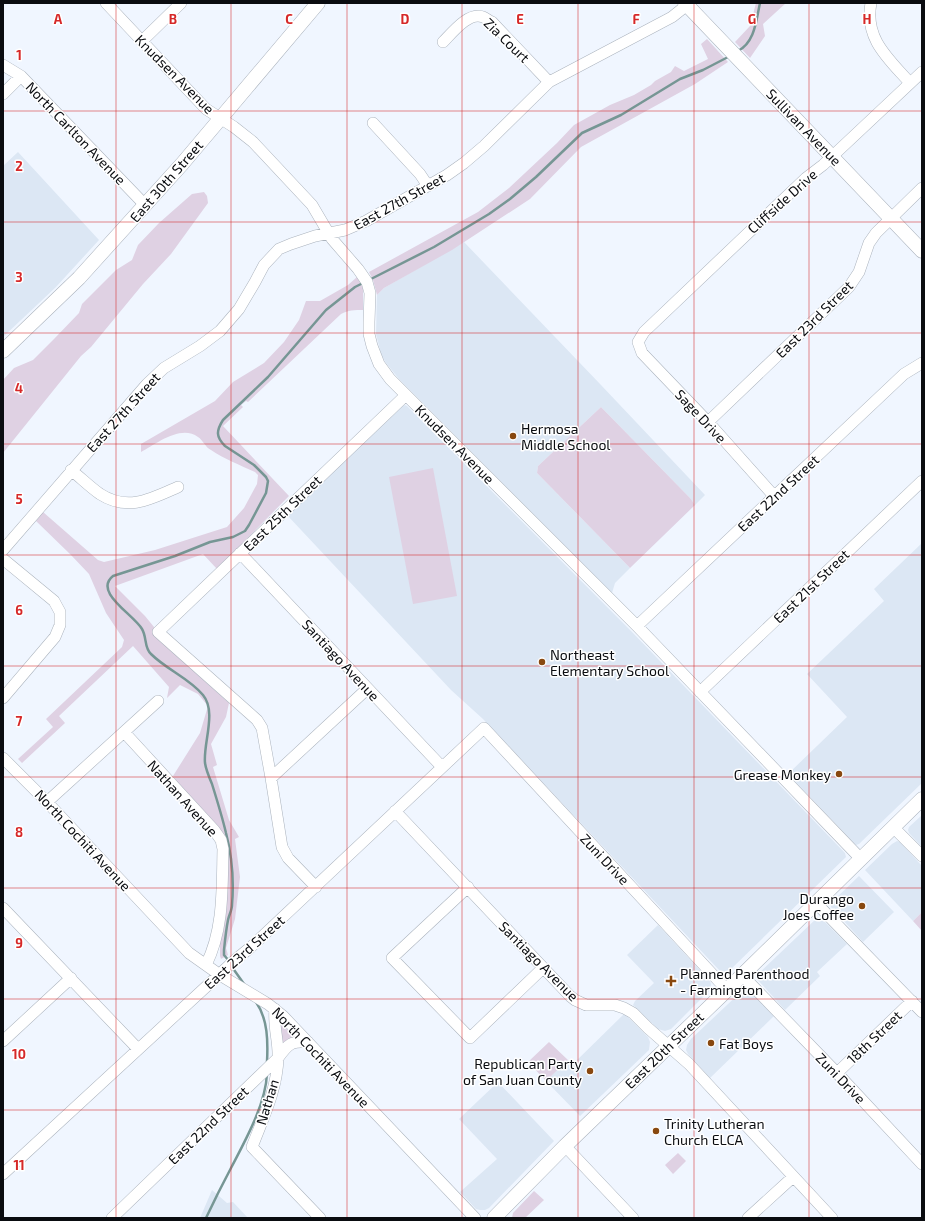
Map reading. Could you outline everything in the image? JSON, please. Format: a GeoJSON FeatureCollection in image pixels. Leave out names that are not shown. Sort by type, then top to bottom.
{"type":"FeatureCollection","features":[{"type":"Feature","properties":{"kind":"main road","name":"East 30th Street"},"geometry":{"type":"LineString","coordinates":[[3,350],[71,286],[145,205],[182,164],[318,3]]}},
{"type":"Feature","properties":{"kind":"main road","name":"Sullivan Avenue"},"geometry":{"type":"LineString","coordinates":[[686,4],[922,251]]}},
{"type":"Feature","properties":{"kind":"main road","name":"East 20th Street"},"geometry":{"type":"LineString","coordinates":[[494,1218],[565,1146],[922,799]]}},
{"type":"Feature","properties":{"kind":"street","name":"Knudsen Avenue"},"geometry":{"type":"LineString","coordinates":[[106,3],[206,109],[239,130],[253,142],[312,205],[328,233],[339,248],[358,268],[367,282],[370,293],[369,334],[375,355],[384,372],[637,626],[861,859]]}},
{"type":"Feature","properties":{"kind":"street"},"geometry":{"type":"LineString","coordinates":[[142,41],[181,3]]}},
{"type":"Feature","properties":{"kind":"street"},"geometry":{"type":"LineString","coordinates":[[871,3],[871,25],[877,43],[887,58],[910,83]]}},
{"type":"Feature","properties":{"kind":"street","name":"East 27th Street"},"geometry":{"type":"LineString","coordinates":[[3,550],[147,384],[164,368],[200,346],[220,331],[239,309],[264,265],[279,249],[328,233],[345,230],[366,221],[428,186],[473,156],[549,82],[672,17],[686,4]]}},
{"type":"Feature","properties":{"kind":"street","name":"Zia Court"},"geometry":{"type":"LineString","coordinates":[[443,42],[465,21],[473,16],[483,16],[492,22],[549,82]]}},
{"type":"Feature","properties":{"kind":"street","name":"North Carlton Avenue"},"geometry":{"type":"LineString","coordinates":[[3,65],[21,76],[145,205]]}},
{"type":"Feature","properties":{"kind":"street","name":"Cliffside Drive"},"geometry":{"type":"LineString","coordinates":[[644,332],[806,178],[832,157],[922,72]]}},
{"type":"Feature","properties":{"kind":"street"},"geometry":{"type":"LineString","coordinates":[[3,94],[21,76]]}},
{"type":"Feature","properties":{"kind":"street"},"geometry":{"type":"LineString","coordinates":[[373,123],[420,174],[428,186]]}},
{"type":"Feature","properties":{"kind":"street","name":"East 23rd Street"},"geometry":{"type":"LineString","coordinates":[[708,422],[849,287],[858,272],[869,243],[891,218],[922,188]]}},
{"type":"Feature","properties":{"kind":"street","name":"Sage Drive"},"geometry":{"type":"LineString","coordinates":[[644,332],[638,342],[642,353],[708,422],[774,496]]}},
{"type":"Feature","properties":{"kind":"street","name":"East 22nd Street"},"geometry":{"type":"LineString","coordinates":[[637,626],[904,374],[922,363]]}},
{"type":"Feature","properties":{"kind":"street","name":"East 25th Street"},"geometry":{"type":"LineString","coordinates":[[271,778],[262,728],[257,720],[158,632],[406,394]]}},
{"type":"Feature","properties":{"kind":"street"},"geometry":{"type":"LineString","coordinates":[[71,470],[99,494],[116,502],[134,503],[160,495],[178,487]]}},
{"type":"Feature","properties":{"kind":"street","name":"East 21st Street"},"geometry":{"type":"LineString","coordinates":[[700,692],[922,481]]}},
{"type":"Feature","properties":{"kind":"street","name":"Santiago Avenue"},"geometry":{"type":"LineString","coordinates":[[240,553],[442,767]]}},
{"type":"Feature","properties":{"kind":"street"},"geometry":{"type":"LineString","coordinates":[[3,559],[54,601],[60,612],[60,625],[55,637],[3,698]]}},
{"type":"Feature","properties":{"kind":"street"},"geometry":{"type":"LineString","coordinates":[[316,886],[288,858],[282,847],[271,778],[367,688]]}},
{"type":"Feature","properties":{"kind":"street"},"geometry":{"type":"LineString","coordinates":[[47,802],[158,701]]}},
{"type":"Feature","properties":{"kind":"street","name":"East 23rd Street"},"geometry":{"type":"LineString","coordinates":[[3,1174],[138,1048],[252,947],[484,728]]}},
{"type":"Feature","properties":{"kind":"street","name":"Zuni Drive"},"geometry":{"type":"LineString","coordinates":[[484,728],[727,990]]}},
{"type":"Feature","properties":{"kind":"street","name":"Nathan Avenue"},"geometry":{"type":"LineString","coordinates":[[124,732],[222,840],[222,907],[212,953],[206,965]]}},
{"type":"Feature","properties":{"kind":"street","name":"North Cochiti Avenue"},"geometry":{"type":"LineString","coordinates":[[3,758],[47,802],[189,953],[220,975],[275,1009],[475,1218]]}},
{"type":"Feature","properties":{"kind":"street","name":"Santiago Avenue"},"geometry":{"type":"LineString","coordinates":[[395,811],[575,1000],[586,1005],[615,1005],[633,1013],[689,1064],[832,1218]]}},
{"type":"Feature","properties":{"kind":"street"},"geometry":{"type":"LineString","coordinates":[[893,827],[922,856]]}},
{"type":"Feature","properties":{"kind":"street"},"geometry":{"type":"LineString","coordinates":[[468,887],[392,958],[470,1038],[543,968]]}},
{"type":"Feature","properties":{"kind":"street"},"geometry":{"type":"LineString","coordinates":[[816,903],[922,1012]]}},
{"type":"Feature","properties":{"kind":"street"},"geometry":{"type":"LineString","coordinates":[[3,909],[138,1048]]}},
{"type":"Feature","properties":{"kind":"street","name":"Zuni Drive"},"geometry":{"type":"LineString","coordinates":[[742,975],[837,1073],[922,1164]]}},
{"type":"Feature","properties":{"kind":"street"},"geometry":{"type":"LineString","coordinates":[[3,1041],[71,978]]}},
{"type":"Feature","properties":{"kind":"street","name":"18th Street"},"geometry":{"type":"LineString","coordinates":[[837,1073],[912,1001]]}},
{"type":"Feature","properties":{"kind":"street","name":"Nathan"},"geometry":{"type":"LineString","coordinates":[[275,1009],[274,1019],[278,1058],[273,1093],[252,1147],[320,1218]]}},
{"type":"Feature","properties":{"kind":"street","name":"East 22nd Street"},"geometry":{"type":"LineString","coordinates":[[116,1217],[278,1058],[285,1047],[295,1041],[308,1042]]}},
{"type":"Feature","properties":{"kind":"street"},"geometry":{"type":"LineString","coordinates":[[565,1146],[633,1218]]}},
{"type":"Feature","properties":{"kind":"street"},"geometry":{"type":"LineString","coordinates":[[748,1218],[793,1177]]}},
{"type":"Feature","properties":{"kind":"shaded area"},"geometry":{"type":"Polygon","coordinates":[[[756,3],[786,3],[763,24],[765,36],[750,58],[735,42],[750,26],[756,3]]]}},
{"type":"Feature","properties":{"kind":"shaded area"},"geometry":{"type":"Polygon","coordinates":[[[707,39],[728,62],[695,84],[581,147],[530,199],[452,250],[384,288],[377,295],[369,272],[478,212],[509,188],[574,125],[610,105],[634,95],[671,72],[675,66],[684,71],[708,59],[701,44],[707,39]]]}},
{"type":"Feature","properties":{"kind":"shaded area"},"geometry":{"type":"Polygon","coordinates":[[[18,152],[99,240],[56,287],[3,337],[3,166],[18,152]]]}},
{"type":"Feature","properties":{"kind":"shaded area"},"geometry":{"type":"Polygon","coordinates":[[[204,192],[207,196],[208,203],[171,254],[143,284],[91,347],[81,356],[3,453],[3,380],[14,368],[33,360],[54,339],[79,313],[82,304],[116,270],[132,260],[138,245],[159,223],[192,194],[204,192]]]}},
{"type":"Feature","properties":{"kind":"shaded area","name":"Hermosa Middle School"},"geometry":{"type":"Polygon","coordinates":[[[464,242],[705,495],[695,505],[691,499],[601,407],[538,466],[537,473],[630,568],[615,583],[612,593],[399,379],[386,363],[381,354],[376,334],[377,295],[384,288],[464,242]]]}},
{"type":"Feature","properties":{"kind":"shaded area"},"geometry":{"type":"Polygon","coordinates":[[[357,277],[363,288],[363,310],[354,310],[341,314],[248,402],[246,401],[241,405],[243,407],[223,426],[289,496],[217,569],[203,554],[115,586],[154,627],[158,639],[229,703],[226,717],[211,744],[217,765],[213,767],[229,820],[239,837],[235,839],[240,877],[235,919],[226,948],[228,955],[221,959],[220,935],[226,913],[227,849],[173,776],[200,733],[208,706],[198,694],[180,685],[167,698],[169,687],[133,646],[59,716],[65,723],[22,763],[18,759],[53,727],[46,719],[122,647],[124,640],[106,613],[89,574],[36,521],[43,512],[98,560],[104,562],[155,550],[227,527],[244,508],[257,484],[258,475],[255,472],[216,453],[207,447],[200,438],[191,434],[176,434],[161,440],[141,452],[141,444],[215,401],[233,382],[264,363],[284,342],[299,320],[306,301],[320,301],[348,285],[357,277]]]}},
{"type":"Feature","properties":{"kind":"shaded area","name":"Northeast Elementary School"},"geometry":{"type":"Polygon","coordinates":[[[405,405],[633,633],[845,853],[846,857],[729,971],[720,971],[483,719],[451,690],[287,515],[405,405]]]}},
{"type":"Feature","properties":{"kind":"shaded area"},"geometry":{"type":"Polygon","coordinates":[[[601,407],[691,499],[695,505],[630,568],[537,473],[538,466],[601,407]]]}},
{"type":"Feature","properties":{"kind":"shaded area"},"geometry":{"type":"Polygon","coordinates":[[[433,468],[457,596],[413,604],[389,477],[433,468]]]}},
{"type":"Feature","properties":{"kind":"shaded area"},"geometry":{"type":"Polygon","coordinates":[[[922,543],[922,783],[859,844],[856,845],[788,774],[847,717],[807,674],[884,601],[874,589],[922,543]]]}},
{"type":"Feature","properties":{"kind":"shaded area"},"geometry":{"type":"Polygon","coordinates":[[[922,815],[922,847],[908,830],[909,827],[922,815]]]}},
{"type":"Feature","properties":{"kind":"shaded area"},"geometry":{"type":"Polygon","coordinates":[[[897,841],[900,842],[922,866],[922,912],[913,921],[865,870],[897,841]]]}},
{"type":"Feature","properties":{"kind":"shaded area"},"geometry":{"type":"Polygon","coordinates":[[[859,876],[894,912],[863,942],[831,907],[832,902],[859,876]]]}},
{"type":"Feature","properties":{"kind":"shaded area"},"geometry":{"type":"Polygon","coordinates":[[[922,912],[922,931],[913,921],[922,912]]]}},
{"type":"Feature","properties":{"kind":"shaded area"},"geometry":{"type":"Polygon","coordinates":[[[818,917],[822,919],[847,944],[817,972],[820,976],[785,1010],[756,976],[818,917]]]}},
{"type":"Feature","properties":{"kind":"shaded area"},"geometry":{"type":"Polygon","coordinates":[[[658,925],[710,981],[711,984],[710,990],[671,1029],[665,1031],[658,1029],[633,1005],[635,1001],[654,983],[627,955],[658,925]]]}},
{"type":"Feature","properties":{"kind":"shaded area"},"geometry":{"type":"Polygon","coordinates":[[[745,988],[747,988],[774,1016],[710,1078],[688,1054],[686,1050],[687,1045],[691,1039],[745,988]]]}},
{"type":"Feature","properties":{"kind":"shaded area"},"geometry":{"type":"Polygon","coordinates":[[[624,1014],[648,1037],[650,1042],[649,1050],[580,1116],[546,1081],[568,1060],[572,1065],[624,1014]]]}},
{"type":"Feature","properties":{"kind":"shaded area"},"geometry":{"type":"Polygon","coordinates":[[[281,1023],[294,1037],[282,1044],[280,1024],[281,1023]]]}},
{"type":"Feature","properties":{"kind":"shaded area"},"geometry":{"type":"Polygon","coordinates":[[[549,1042],[568,1060],[546,1081],[528,1062],[549,1042]]]}},
{"type":"Feature","properties":{"kind":"shaded area"},"geometry":{"type":"Polygon","coordinates":[[[498,1082],[554,1141],[489,1208],[480,1210],[476,1209],[460,1192],[497,1159],[459,1119],[498,1082]]]}},
{"type":"Feature","properties":{"kind":"shaded area"},"geometry":{"type":"Polygon","coordinates":[[[678,1153],[686,1161],[673,1174],[665,1165],[678,1153]]]}},
{"type":"Feature","properties":{"kind":"shaded area"},"geometry":{"type":"Polygon","coordinates":[[[212,1190],[227,1203],[233,1202],[248,1218],[200,1218],[212,1190]]]}},
{"type":"Feature","properties":{"kind":"shaded area"},"geometry":{"type":"Polygon","coordinates":[[[534,1191],[544,1200],[525,1218],[512,1218],[513,1213],[534,1191]]]}},
{"type":"Feature","properties":{"kind":"waterway"},"geometry":{"type":"LineString","coordinates":[[738,51],[744,47],[751,37],[756,24],[760,3]]}},
{"type":"Feature","properties":{"kind":"waterway"},"geometry":{"type":"LineString","coordinates":[[369,280],[434,247],[489,214],[510,199],[536,177],[582,133],[621,115],[680,79],[703,70],[730,56]]}},
{"type":"Feature","properties":{"kind":"waterway"},"geometry":{"type":"LineString","coordinates":[[229,961],[224,955],[224,950],[228,918],[232,907],[232,869],[230,851],[224,827],[205,763],[209,719],[207,702],[197,689],[157,660],[149,652],[142,629],[111,596],[108,589],[108,582],[113,576],[175,556],[210,542],[233,537],[245,531],[266,493],[268,481],[254,465],[222,443],[218,434],[221,424],[223,420],[268,377],[326,310],[355,287],[363,283]]}},
{"type":"Feature","properties":{"kind":"waterway"},"geometry":{"type":"LineString","coordinates":[[232,967],[244,984]]}},
{"type":"Feature","properties":{"kind":"waterway"},"geometry":{"type":"LineString","coordinates":[[256,1002],[265,1023],[267,1062]]}},
{"type":"Feature","properties":{"kind":"waterway"},"geometry":{"type":"LineString","coordinates":[[206,1218],[254,1122],[263,1097],[267,1073]]}},
{"type":"Feature","properties":{"kind":"place","name":"Hermosa Middle School"},"geometry":{"type":"Point","coordinates":[513,436]}},
{"type":"Feature","properties":{"kind":"place","name":"Northeast Elementary School"},"geometry":{"type":"Point","coordinates":[542,662]}},
{"type":"Feature","properties":{"kind":"place","name":"Grease Monkey"},"geometry":{"type":"Point","coordinates":[839,774]}},
{"type":"Feature","properties":{"kind":"place","name":"Durango Joes Coffee"},"geometry":{"type":"Point","coordinates":[862,906]}},
{"type":"Feature","properties":{"kind":"place","name":"Planned Parenthood - Farmington"},"geometry":{"type":"Point","coordinates":[671,981]}},
{"type":"Feature","properties":{"kind":"place","name":"Fat Boys"},"geometry":{"type":"Point","coordinates":[711,1043]}},
{"type":"Feature","properties":{"kind":"place","name":"Republican Party of San Juan County"},"geometry":{"type":"Point","coordinates":[590,1071]}},
{"type":"Feature","properties":{"kind":"place","name":"Trinity Lutheran Church ELCA"},"geometry":{"type":"Point","coordinates":[656,1131]}}]}
